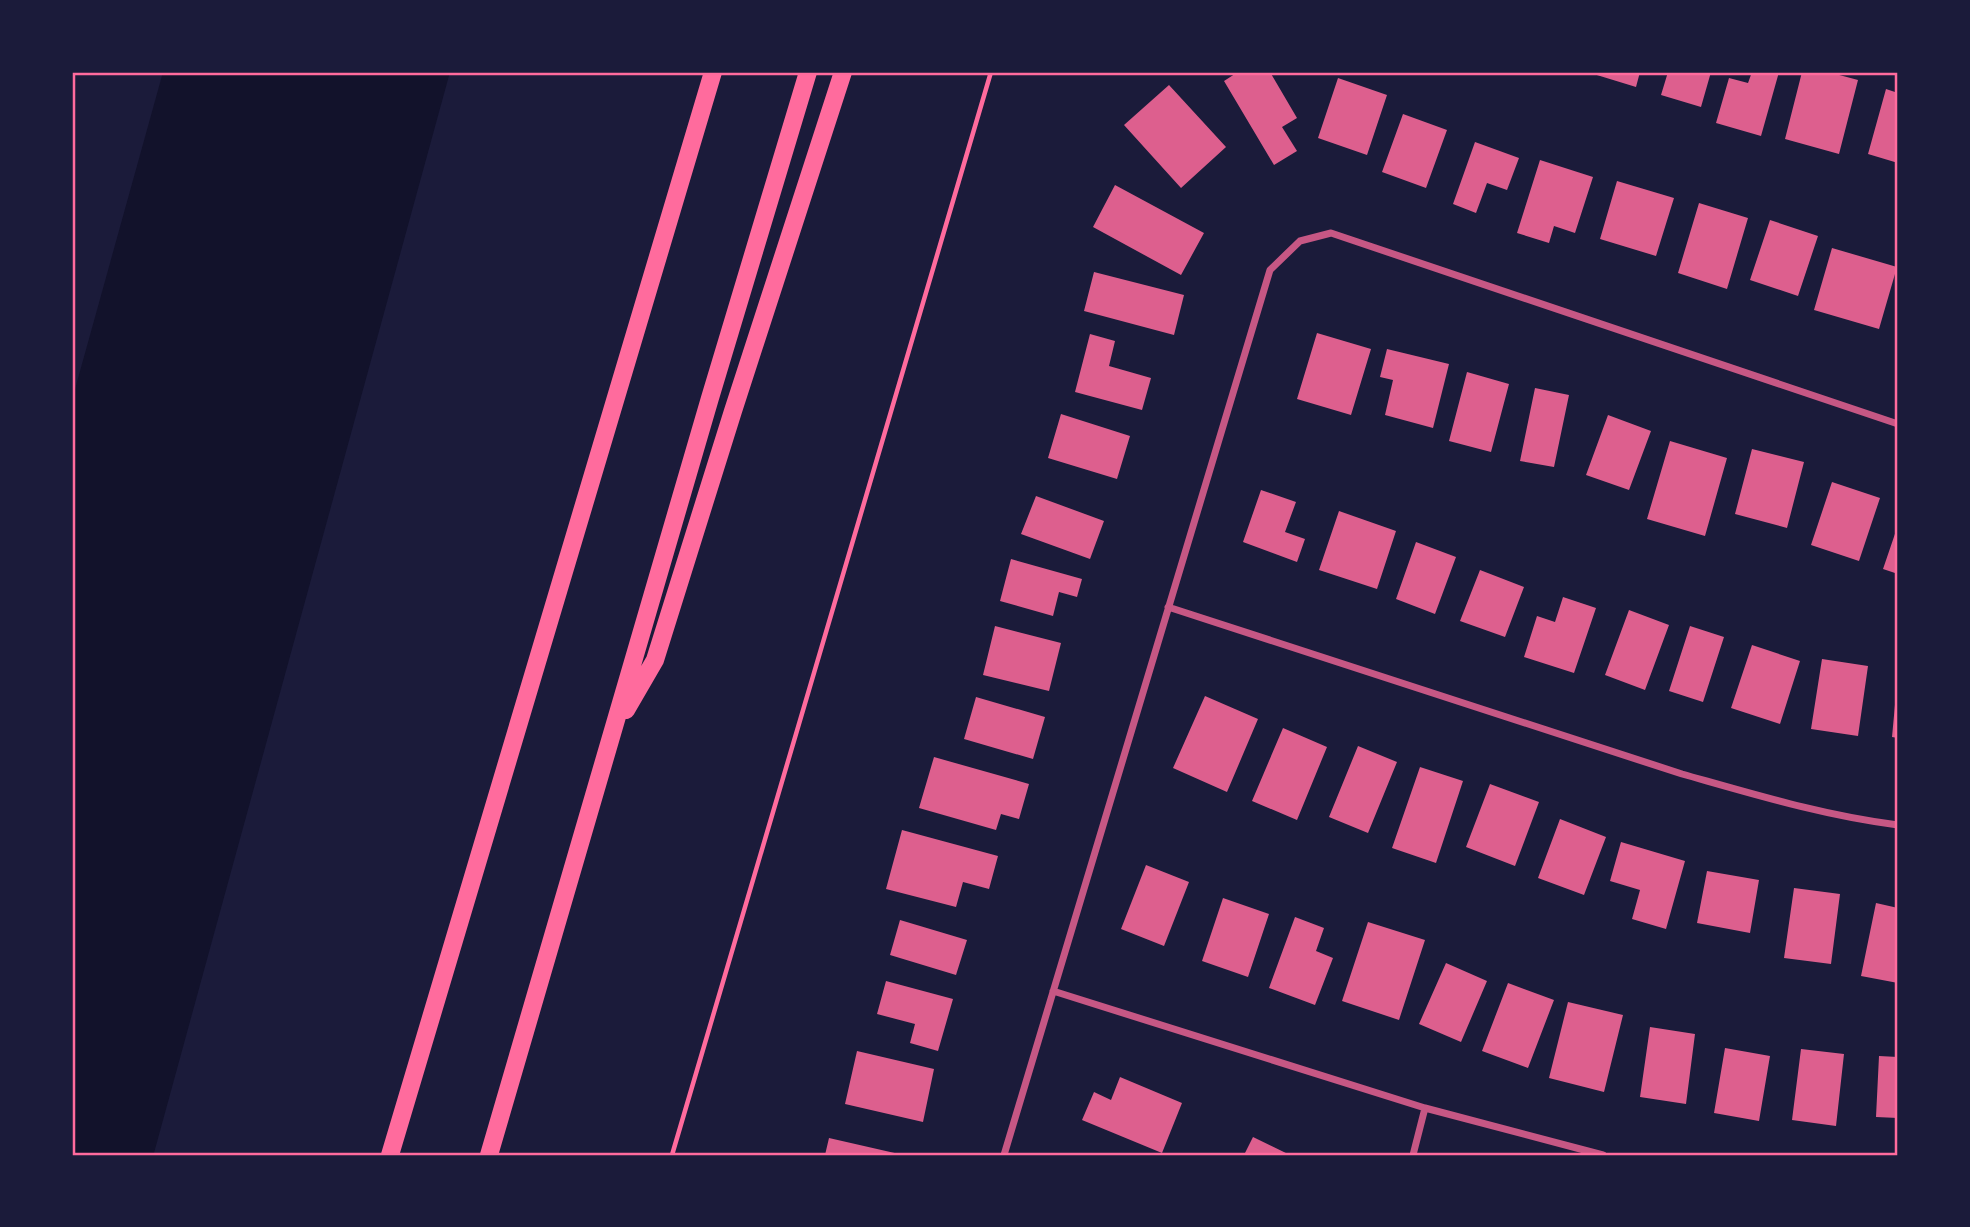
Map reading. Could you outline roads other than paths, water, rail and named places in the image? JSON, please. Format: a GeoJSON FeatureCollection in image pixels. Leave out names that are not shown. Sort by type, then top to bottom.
{"type":"FeatureCollection","features":[{"type":"Feature","properties":{"kind":"main road"},"geometry":{"type":"LineString","coordinates":[[390,1155],[713,72]]}},
{"type":"Feature","properties":{"kind":"main road"},"geometry":{"type":"LineString","coordinates":[[489,1155],[808,72]]}},
{"type":"Feature","properties":{"kind":"main road"},"geometry":{"type":"LineString","coordinates":[[612,734],[655,660],[843,72]]}},
{"type":"Feature","properties":{"kind":"street"},"geometry":{"type":"LineString","coordinates":[[1004,1155],[1270,270],[1300,241],[1331,233],[1898,424]]}},
{"type":"Feature","properties":{"kind":"street"},"geometry":{"type":"LineString","coordinates":[[1168,607],[1682,774],[1774,799],[1898,825]]}},
{"type":"Feature","properties":{"kind":"street"},"geometry":{"type":"LineString","coordinates":[[1053,991],[1425,1108],[1603,1155]]}},
{"type":"Feature","properties":{"kind":"street"},"geometry":{"type":"LineString","coordinates":[[1413,1155],[1425,1108]]}}]}
